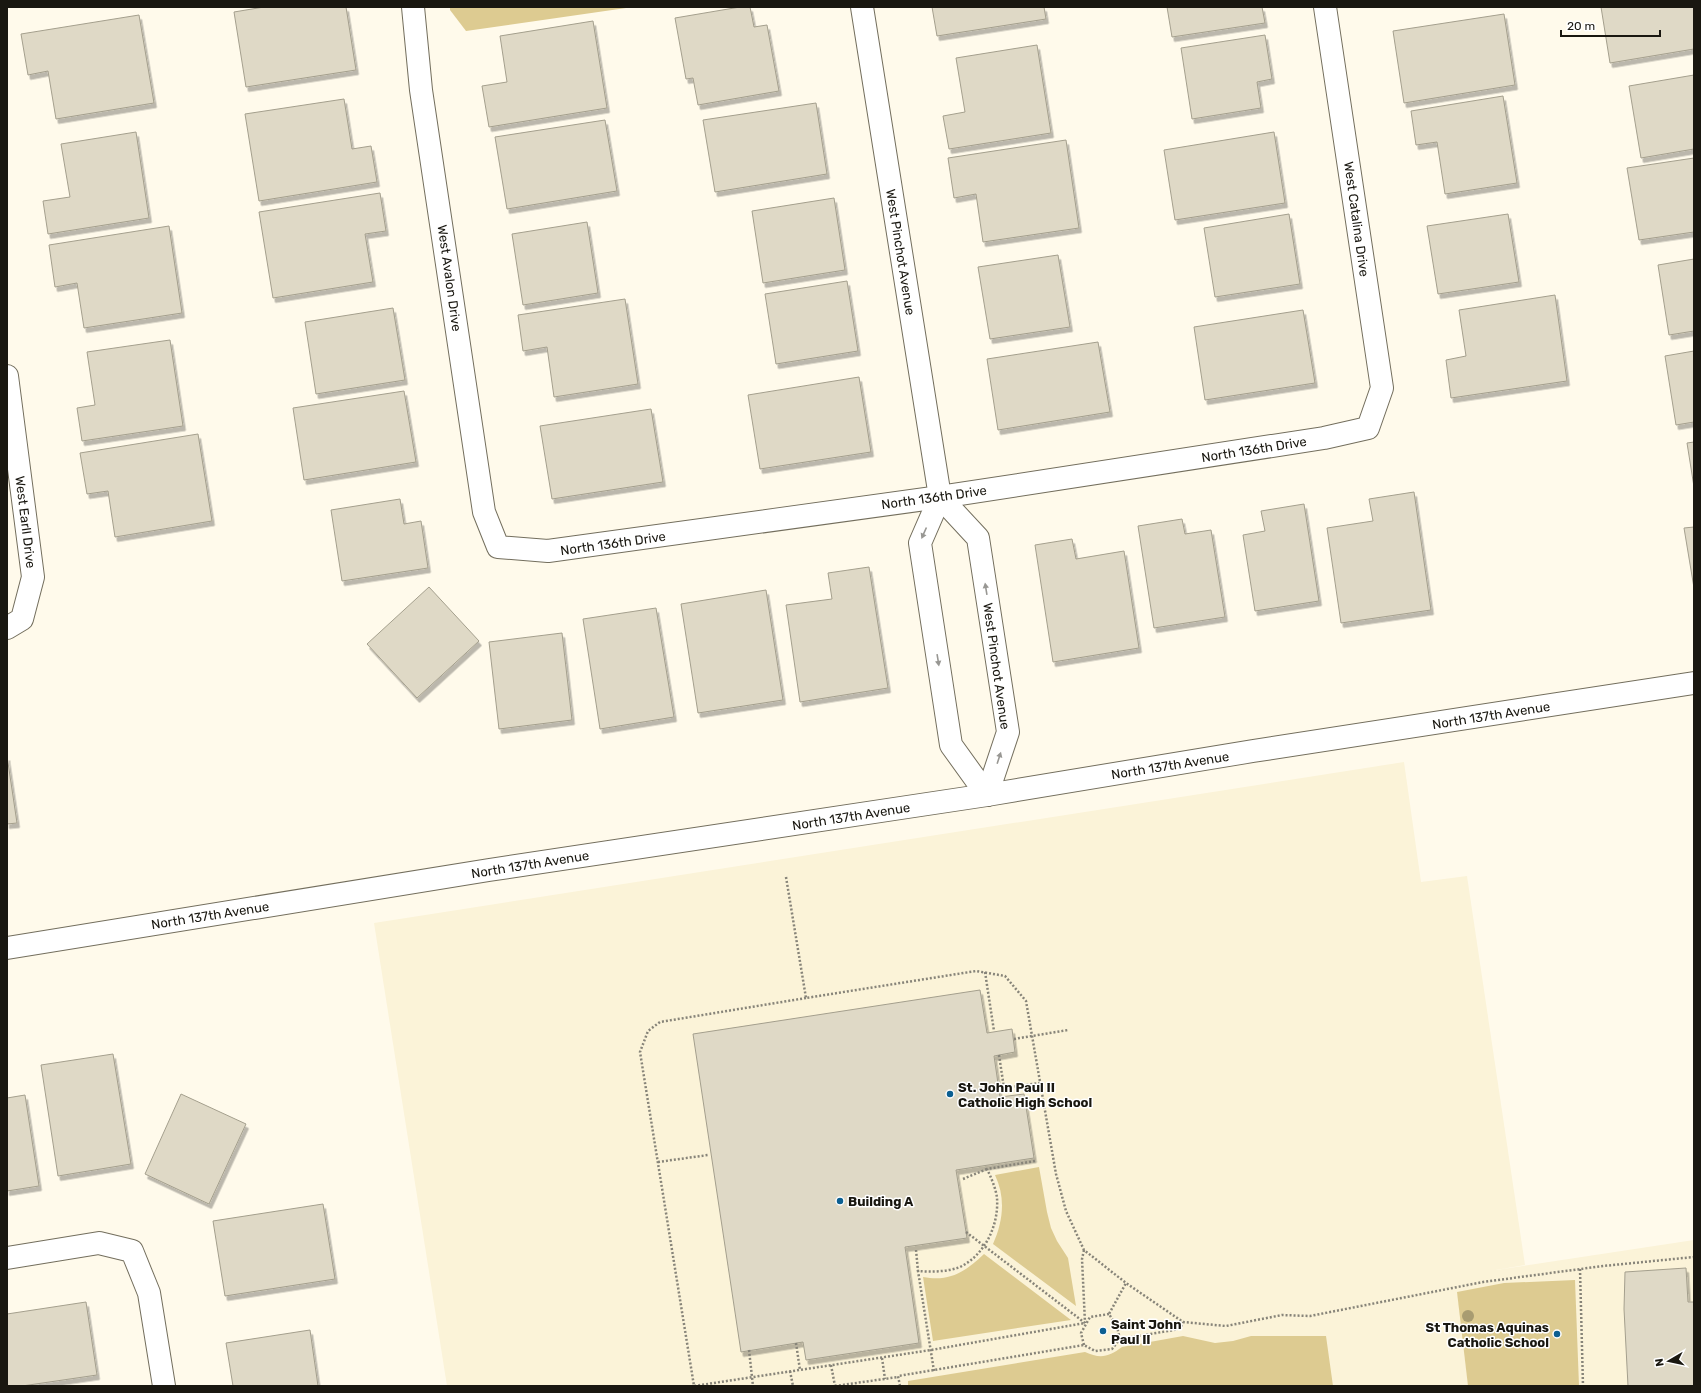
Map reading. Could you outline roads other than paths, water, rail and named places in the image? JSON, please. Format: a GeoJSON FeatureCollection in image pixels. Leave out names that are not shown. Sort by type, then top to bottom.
{"type":"FeatureCollection","features":[{"type":"Feature","properties":{"kind":"street","name":"West Avalon Drive"},"geometry":{"type":"LineString","coordinates":[[413,7],[421,90],[484,512],[498,547]]}},
{"type":"Feature","properties":{"kind":"street","name":"West Pinchot Avenue"},"geometry":{"type":"LineString","coordinates":[[862,7],[940,497],[978,538],[1008,732],[987,795]]}},
{"type":"Feature","properties":{"kind":"street","name":"West Catalina Drive"},"geometry":{"type":"LineString","coordinates":[[1325,7],[1382,388],[1368,428]]}},
{"type":"Feature","properties":{"kind":"street","name":"West Earll Drive"},"geometry":{"type":"LineString","coordinates":[[7,376],[33,577],[14,623]]}},
{"type":"Feature","properties":{"kind":"street","name":"North 136th Drive"},"geometry":{"type":"LineString","coordinates":[[498,547],[548,552],[940,497],[1324,438],[1368,428]]}},
{"type":"Feature","properties":{"kind":"street"},"geometry":{"type":"LineString","coordinates":[[940,497],[920,543],[951,744],[987,795]]}},
{"type":"Feature","properties":{"kind":"street","name":"North 137th Avenue"},"geometry":{"type":"LineString","coordinates":[[7,948],[489,870],[987,795],[1253,751],[1694,683]]}},
{"type":"Feature","properties":{"kind":"street"},"geometry":{"type":"LineString","coordinates":[[7,1258],[100,1243],[132,1251],[149,1294],[164,1386]]}},
{"type":"Feature","properties":{"kind":"place","name":"St. John Paul II Catholic High School"},"geometry":{"type":"Point","coordinates":[950,1094]}},
{"type":"Feature","properties":{"kind":"place","name":"Building A"},"geometry":{"type":"Point","coordinates":[840,1201]}},
{"type":"Feature","properties":{"kind":"place","name":"Saint John Paul II"},"geometry":{"type":"Point","coordinates":[1103,1331]}},
{"type":"Feature","properties":{"kind":"place","name":"St Thomas Aquinas Catholic School"},"geometry":{"type":"Point","coordinates":[1557,1334]}}]}
